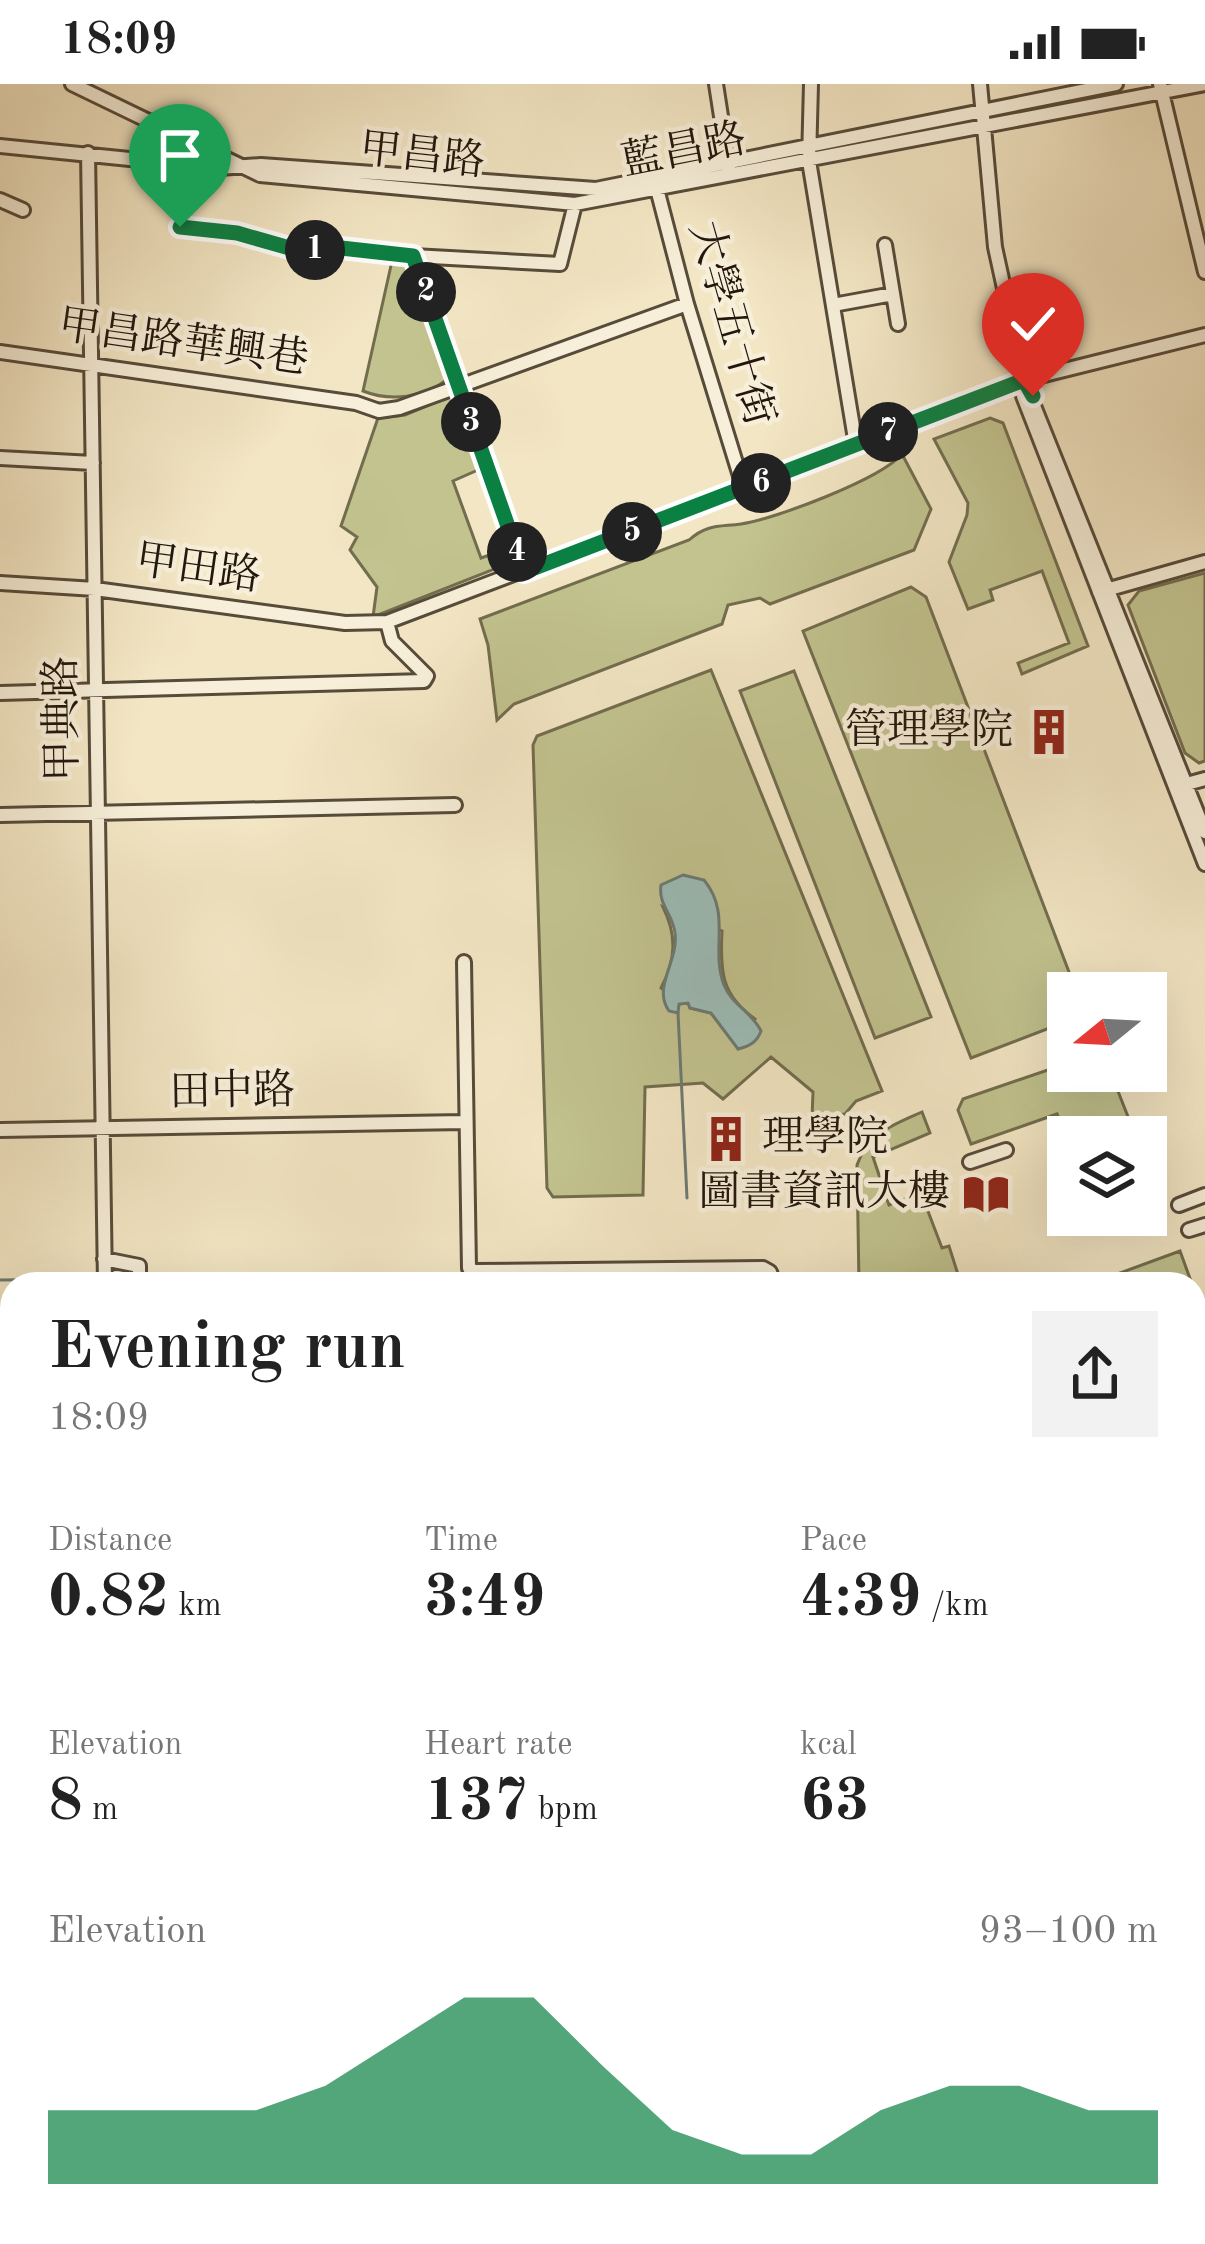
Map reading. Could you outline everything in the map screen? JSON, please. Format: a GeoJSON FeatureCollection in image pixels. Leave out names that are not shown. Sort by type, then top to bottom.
{"type":"FeatureCollection","features":[{"type":"Feature","properties":{"kind":"street"},"geometry":{"type":"LineString","coordinates":[[72,84],[240,167]]}},
{"type":"Feature","properties":{"kind":"street"},"geometry":{"type":"LineString","coordinates":[[716,84],[729,168]]}},
{"type":"Feature","properties":{"kind":"street"},"geometry":{"type":"LineString","coordinates":[[811,84],[808,161],[856,445]]}},
{"type":"Feature","properties":{"kind":"street"},"geometry":{"type":"LineString","coordinates":[[980,84],[995,248],[1024,380],[1023,396],[1181,785],[1205,832]]}},
{"type":"Feature","properties":{"kind":"street","name":"藍昌路"},"geometry":{"type":"LineString","coordinates":[[598,195],[729,168],[807,146],[1116,84]]}},
{"type":"Feature","properties":{"kind":"street","name":"藍昌路"},"geometry":{"type":"LineString","coordinates":[[729,168],[808,161],[1161,88],[1205,84]]}},
{"type":"Feature","properties":{"kind":"street"},"geometry":{"type":"LineString","coordinates":[[1161,88],[1205,272]]}},
{"type":"Feature","properties":{"kind":"street","name":"甲昌路"},"geometry":{"type":"LineString","coordinates":[[0,146],[598,195]]}},
{"type":"Feature","properties":{"kind":"street","name":"甲典路"},"geometry":{"type":"LineString","coordinates":[[88,153],[104,1272]]}},
{"type":"Feature","properties":{"kind":"street"},"geometry":{"type":"LineString","coordinates":[[188,164],[180,227],[237,233],[300,251],[341,248],[560,263],[575,204]]}},
{"type":"Feature","properties":{"kind":"street","name":"甲昌路"},"geometry":{"type":"LineString","coordinates":[[240,167],[260,175],[575,204],[598,195]]}},
{"type":"Feature","properties":{"kind":"street","name":"大學五十街"},"geometry":{"type":"LineString","coordinates":[[656,184],[744,489]]}},
{"type":"Feature","properties":{"kind":"street"},"geometry":{"type":"LineString","coordinates":[[0,200],[22,210]]}},
{"type":"Feature","properties":{"kind":"street"},"geometry":{"type":"LineString","coordinates":[[884,245],[898,324]]}},
{"type":"Feature","properties":{"kind":"street"},"geometry":{"type":"LineString","coordinates":[[413,256],[524,572]]}},
{"type":"Feature","properties":{"kind":"street"},"geometry":{"type":"LineString","coordinates":[[832,305],[893,294]]}},
{"type":"Feature","properties":{"kind":"street","name":"甲昌路華興巷"},"geometry":{"type":"LineString","coordinates":[[0,352],[380,410],[399,408],[687,304]]}},
{"type":"Feature","properties":{"kind":"street"},"geometry":{"type":"LineString","coordinates":[[0,693],[424,681],[427,676],[392,641],[387,622],[1024,380],[1205,335]]}},
{"type":"Feature","properties":{"kind":"street"},"geometry":{"type":"LineString","coordinates":[[0,458],[93,463]]}},
{"type":"Feature","properties":{"kind":"street"},"geometry":{"type":"LineString","coordinates":[[1102,591],[1205,562]]}},
{"type":"Feature","properties":{"kind":"street","name":"甲田路"},"geometry":{"type":"LineString","coordinates":[[0,583],[95,589],[345,623],[387,622]]}},
{"type":"Feature","properties":{"kind":"street"},"geometry":{"type":"LineString","coordinates":[[1181,785],[1205,779]]}},
{"type":"Feature","properties":{"kind":"street"},"geometry":{"type":"LineString","coordinates":[[1181,785],[1205,864]]}},
{"type":"Feature","properties":{"kind":"street"},"geometry":{"type":"LineString","coordinates":[[0,815],[455,805]]}},
{"type":"Feature","properties":{"kind":"street"},"geometry":{"type":"LineString","coordinates":[[464,962],[466,1262],[475,1271],[763,1268],[770,1272]]}},
{"type":"Feature","properties":{"kind":"street","name":"田中路"},"geometry":{"type":"LineString","coordinates":[[0,1130],[464,1122]]}},
{"type":"Feature","properties":{"kind":"street"},"geometry":{"type":"LineString","coordinates":[[970,1162],[1006,1150]]}},
{"type":"Feature","properties":{"kind":"street"},"geometry":{"type":"LineString","coordinates":[[1179,1205],[1205,1195]]}},
{"type":"Feature","properties":{"kind":"street"},"geometry":{"type":"LineString","coordinates":[[1189,1231],[1205,1225]]}},
{"type":"Feature","properties":{"kind":"street"},"geometry":{"type":"LineString","coordinates":[[104,1262],[139,1266],[139,1272]]}},
{"type":"Feature","properties":{"kind":"green space"},"geometry":{"type":"Polygon","coordinates":[[[392,261],[409,265],[448,379],[418,394],[396,397],[363,391],[392,261]]]}},
{"type":"Feature","properties":{"kind":"green space"},"geometry":{"type":"Polygon","coordinates":[[[453,395],[480,469],[453,481],[481,558],[509,548],[515,561],[373,617],[377,587],[350,550],[357,537],[341,526],[378,418],[405,415],[453,395]]]}},
{"type":"Feature","properties":{"kind":"green space"},"geometry":{"type":"Polygon","coordinates":[[[990,418],[1003,423],[1088,646],[1022,674],[1018,663],[1069,643],[1042,571],[990,590],[993,600],[968,609],[949,562],[968,503],[934,439],[990,418]]]}},
{"type":"Feature","properties":{"kind":"green space"},"geometry":{"type":"Polygon","coordinates":[[[902,454],[931,509],[914,550],[770,604],[760,598],[728,605],[722,624],[514,704],[497,720],[480,619],[708,529],[757,521],[801,506],[873,475],[902,454]]]}},
{"type":"Feature","properties":{"kind":"green space"},"geometry":{"type":"Polygon","coordinates":[[[1205,573],[1205,761],[1199,763],[1185,753],[1128,605],[1139,591],[1205,573]]]}},
{"type":"Feature","properties":{"kind":"green space"},"geometry":{"type":"Polygon","coordinates":[[[911,587],[926,597],[1069,972],[1047,972],[1047,1029],[971,1058],[803,631],[911,587]]]}},
{"type":"Feature","properties":{"kind":"green space"},"geometry":{"type":"Polygon","coordinates":[[[711,670],[882,1091],[856,1101],[845,1114],[812,1118],[813,1092],[771,1057],[723,1099],[703,1083],[645,1087],[643,1195],[553,1197],[547,1188],[533,745],[537,736],[711,670]],[[663,907],[673,948],[661,988],[679,1004],[711,1013],[738,1048],[755,1019],[735,1001],[725,981],[722,931],[663,907]]]}},
{"type":"Feature","properties":{"kind":"green space"},"geometry":{"type":"Polygon","coordinates":[[[794,671],[931,1017],[875,1038],[740,691],[794,671]]]}},
{"type":"Feature","properties":{"kind":"green space"},"geometry":{"type":"Polygon","coordinates":[[[1047,1070],[1047,1092],[1118,1092],[1128,1116],[1057,1114],[971,1144],[958,1110],[963,1099],[1047,1070]]]}},
{"type":"Feature","properties":{"kind":"green space"},"geometry":{"type":"Polygon","coordinates":[[[922,1112],[930,1133],[873,1157],[889,1205],[921,1193],[942,1248],[949,1246],[957,1272],[859,1272],[857,1165],[868,1145],[892,1126],[922,1112]]]}},
{"type":"Feature","properties":{"kind":"green space"},"geometry":{"type":"Polygon","coordinates":[[[1180,1251],[1188,1272],[1123,1272],[1180,1251]]]}},
{"type":"Feature","properties":{"kind":"water"},"geometry":{"type":"Polygon","coordinates":[[[683,875],[704,880],[712,893],[719,918],[724,985],[761,1031],[755,1041],[738,1049],[711,1013],[690,1008],[688,1003],[679,1004],[678,1013],[669,1011],[665,1002],[664,983],[675,933],[661,885],[683,875]]]}},
{"type":"Feature","properties":{"kind":"waterway"},"geometry":{"type":"LineString","coordinates":[[678,1013],[687,1198]]}},
{"type":"Feature","properties":{"kind":"place","name":"管理學院"},"geometry":{"type":"Point","coordinates":[1049,732]}},
{"type":"Feature","properties":{"kind":"place","name":"理學院"},"geometry":{"type":"Point","coordinates":[726,1139]}},
{"type":"Feature","properties":{"kind":"place","name":"圖書資訊大樓"},"geometry":{"type":"Point","coordinates":[986,1194]}},
{"type":"Feature","properties":{"kind":"route"},"geometry":{"type":"LineString","coordinates":[[180,227],[237,233],[300,251],[341,248],[413,256],[524,572],[1024,380],[1033,396]]}}]}
